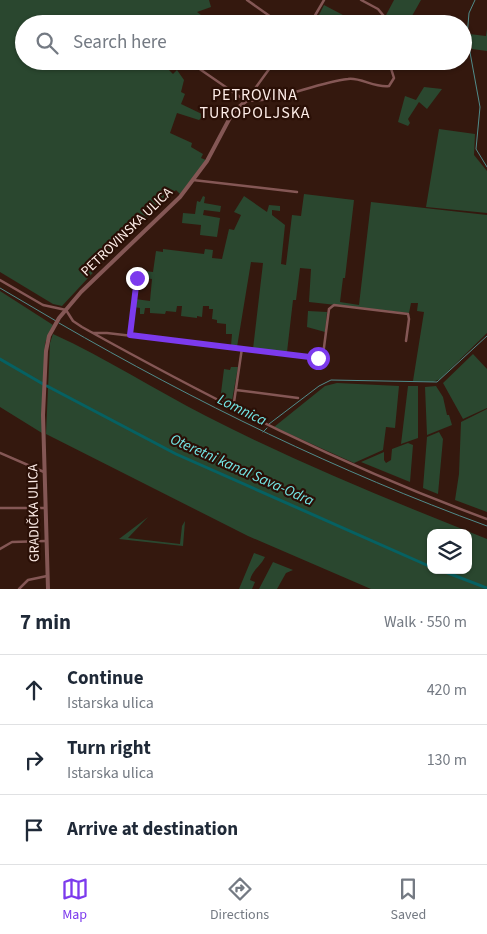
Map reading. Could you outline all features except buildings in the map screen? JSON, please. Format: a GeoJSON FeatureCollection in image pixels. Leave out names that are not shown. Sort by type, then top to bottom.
{"type":"FeatureCollection","features":[{"type":"Feature","properties":{"kind":"street"},"geometry":{"type":"LineString","coordinates":[[247,0],[268,15]]}},
{"type":"Feature","properties":{"kind":"street"},"geometry":{"type":"LineString","coordinates":[[315,15],[324,0]]}},
{"type":"Feature","properties":{"kind":"street"},"geometry":{"type":"LineString","coordinates":[[361,0],[378,9],[383,15]]}},
{"type":"Feature","properties":{"kind":"street"},"geometry":{"type":"LineString","coordinates":[[201,70],[246,101],[271,98],[350,78],[374,85],[389,86],[394,78],[392,70]]}},
{"type":"Feature","properties":{"kind":"street","name":"PETROVINSKA ULICA"},"geometry":{"type":"LineString","coordinates":[[53,328],[66,310],[123,251],[171,207],[211,155],[233,112],[246,101],[268,70]]}},
{"type":"Feature","properties":{"kind":"street"},"geometry":{"type":"LineString","coordinates":[[193,180],[297,192]]}},
{"type":"Feature","properties":{"kind":"street"},"geometry":{"type":"LineString","coordinates":[[130,335],[137,278]]}},
{"type":"Feature","properties":{"kind":"street"},"geometry":{"type":"LineString","coordinates":[[0,280],[43,305],[66,310],[75,323],[233,409],[409,489],[487,519]]}},
{"type":"Feature","properties":{"kind":"street"},"geometry":{"type":"LineString","coordinates":[[93,333],[130,335],[322,357],[328,313],[331,305],[408,314],[406,341]]}},
{"type":"Feature","properties":{"kind":"street","name":"GRADIČKA ULICA"},"geometry":{"type":"LineString","coordinates":[[48,589],[44,437],[46,351],[53,328]]}},
{"type":"Feature","properties":{"kind":"street"},"geometry":{"type":"LineString","coordinates":[[233,409],[242,348]]}},
{"type":"Feature","properties":{"kind":"street"},"geometry":{"type":"LineString","coordinates":[[236,390],[298,398]]}},
{"type":"Feature","properties":{"kind":"street"},"geometry":{"type":"LineString","coordinates":[[0,454],[44,472]]}},
{"type":"Feature","properties":{"kind":"street"},"geometry":{"type":"LineString","coordinates":[[0,508],[45,508]]}},
{"type":"Feature","properties":{"kind":"street"},"geometry":{"type":"LineString","coordinates":[[0,549],[12,542],[46,542]]}},
{"type":"Feature","properties":{"kind":"street"},"geometry":{"type":"LineString","coordinates":[[19,589],[28,580],[47,576]]}},
{"type":"Feature","properties":{"kind":"green space"},"geometry":{"type":"Polygon","coordinates":[[[0,0],[209,0],[211,7],[197,12],[201,15],[15,15],[15,70],[169,70],[173,74],[177,70],[184,80],[181,92],[185,94],[181,104],[204,115],[199,120],[177,113],[170,133],[192,143],[191,147],[203,154],[201,158],[206,160],[180,194],[176,190],[116,248],[62,306],[53,304],[0,272],[0,0]]]}},
{"type":"Feature","properties":{"kind":"green space"},"geometry":{"type":"Polygon","coordinates":[[[394,0],[421,0],[413,15],[386,15],[394,0]]]}},
{"type":"Feature","properties":{"kind":"green space"},"geometry":{"type":"Polygon","coordinates":[[[324,5],[343,15],[319,15],[324,5]]]}},
{"type":"Feature","properties":{"kind":"green space"},"geometry":{"type":"Polygon","coordinates":[[[487,29],[487,51],[472,49],[472,34],[486,36],[487,29]]]}},
{"type":"Feature","properties":{"kind":"green space"},"geometry":{"type":"Polygon","coordinates":[[[424,87],[442,89],[427,109],[419,102],[408,119],[410,123],[408,126],[398,122],[405,96],[416,100],[424,87]]]}},
{"type":"Feature","properties":{"kind":"green space"},"geometry":{"type":"Polygon","coordinates":[[[439,129],[475,134],[474,155],[487,171],[487,213],[426,207],[439,129]]]}},
{"type":"Feature","properties":{"kind":"green space"},"geometry":{"type":"Polygon","coordinates":[[[304,194],[354,200],[345,278],[343,278],[340,302],[359,305],[371,202],[487,215],[487,333],[440,379],[433,382],[413,381],[424,312],[417,311],[418,303],[411,303],[409,313],[309,302],[311,269],[300,268],[296,300],[293,300],[287,352],[253,349],[263,263],[251,262],[237,347],[231,346],[232,334],[226,334],[226,324],[217,323],[217,320],[212,319],[213,309],[209,309],[209,306],[203,306],[202,317],[197,316],[197,318],[181,316],[182,306],[177,306],[176,312],[166,311],[165,314],[150,313],[150,308],[145,308],[144,314],[140,314],[140,308],[134,307],[135,299],[150,301],[152,279],[138,277],[136,270],[153,272],[156,251],[163,252],[163,249],[204,254],[205,249],[213,250],[212,258],[222,259],[229,229],[234,230],[241,215],[234,212],[244,196],[267,212],[269,205],[280,206],[280,211],[272,210],[272,215],[285,225],[281,264],[286,265],[292,215],[301,216],[304,194]]]}},
{"type":"Feature","properties":{"kind":"green space"},"geometry":{"type":"Polygon","coordinates":[[[203,196],[205,197],[204,203],[221,206],[220,212],[204,210],[203,215],[220,218],[217,237],[200,235],[201,225],[182,223],[183,213],[195,214],[197,201],[200,202],[203,196]]]}},
{"type":"Feature","properties":{"kind":"green space"},"geometry":{"type":"Polygon","coordinates":[[[0,291],[53,325],[45,343],[42,433],[0,407],[0,291]]]}},
{"type":"Feature","properties":{"kind":"green space"},"geometry":{"type":"Polygon","coordinates":[[[308,311],[327,312],[325,332],[307,327],[308,311]]]}},
{"type":"Feature","properties":{"kind":"green space"},"geometry":{"type":"Polygon","coordinates":[[[53,334],[92,353],[206,416],[275,450],[380,496],[462,529],[427,529],[427,574],[472,574],[472,533],[487,539],[487,589],[371,589],[248,536],[46,434],[50,343],[53,334]]]}},
{"type":"Feature","properties":{"kind":"green space"},"geometry":{"type":"Polygon","coordinates":[[[473,354],[487,369],[487,408],[463,419],[443,383],[473,354]]]}},
{"type":"Feature","properties":{"kind":"green space"},"geometry":{"type":"Polygon","coordinates":[[[231,367],[238,367],[231,406],[220,401],[224,369],[230,370],[231,367]]]}},
{"type":"Feature","properties":{"kind":"green space"},"geometry":{"type":"Polygon","coordinates":[[[337,383],[399,386],[395,428],[386,427],[383,450],[354,463],[274,427],[325,386],[337,383]]]}},
{"type":"Feature","properties":{"kind":"green space"},"geometry":{"type":"Polygon","coordinates":[[[408,386],[418,386],[418,438],[401,444],[408,386]]]}},
{"type":"Feature","properties":{"kind":"green space"},"geometry":{"type":"Polygon","coordinates":[[[436,386],[443,397],[447,415],[449,415],[452,425],[427,435],[425,387],[436,386]]]}},
{"type":"Feature","properties":{"kind":"green space"},"geometry":{"type":"Polygon","coordinates":[[[487,409],[487,512],[455,500],[459,474],[461,422],[487,409]]]}},
{"type":"Feature","properties":{"kind":"green space"},"geometry":{"type":"Polygon","coordinates":[[[439,432],[443,439],[438,494],[423,488],[427,437],[439,432]]]}},
{"type":"Feature","properties":{"kind":"green space"},"geometry":{"type":"Polygon","coordinates":[[[408,443],[413,445],[410,482],[361,462],[384,452],[386,463],[391,460],[392,449],[408,443]]]}},
{"type":"Feature","properties":{"kind":"green space"},"geometry":{"type":"Polygon","coordinates":[[[148,517],[128,538],[180,544],[182,526],[185,521],[183,546],[119,539],[148,517]]]}},
{"type":"Feature","properties":{"kind":"green space"},"geometry":{"type":"Polygon","coordinates":[[[254,553],[265,557],[251,576],[250,580],[255,582],[252,589],[239,589],[254,553]]]}},
{"type":"Feature","properties":{"kind":"green space"},"geometry":{"type":"Polygon","coordinates":[[[273,562],[293,570],[286,573],[277,589],[259,589],[273,562]]]}},
{"type":"Feature","properties":{"kind":"waterway"},"geometry":{"type":"LineString","coordinates":[[469,15],[475,0]]}},
{"type":"Feature","properties":{"kind":"waterway"},"geometry":{"type":"LineString","coordinates":[[472,63],[480,107],[476,149],[487,167]]}},
{"type":"Feature","properties":{"kind":"waterway","name":"Lomnica"},"geometry":{"type":"LineString","coordinates":[[0,288],[56,321]]}},
{"type":"Feature","properties":{"kind":"waterway","name":"Lomnica"},"geometry":{"type":"LineString","coordinates":[[59,323],[163,381],[268,434],[376,482],[487,526]]}},
{"type":"Feature","properties":{"kind":"waterway"},"geometry":{"type":"LineString","coordinates":[[269,424],[319,386],[331,380],[437,382],[487,336]]}},
{"type":"Feature","properties":{"kind":"waterway","name":"Oteretni kanal Sava-Odra"},"geometry":{"type":"LineString","coordinates":[[0,359],[43,384]]}},
{"type":"Feature","properties":{"kind":"waterway","name":"Oteretni kanal Sava-Odra"},"geometry":{"type":"LineString","coordinates":[[47,386],[176,454],[427,565]]}},
{"type":"Feature","properties":{"kind":"waterway","name":"Lomnica"},"geometry":{"type":"LineString","coordinates":[[263,432],[267,428]]}},
{"type":"Feature","properties":{"kind":"waterway","name":"Oteretni kanal Sava-Odra"},"geometry":{"type":"LineString","coordinates":[[450,574],[487,588]]}},
{"type":"Feature","properties":{"kind":"district","name":"PETROVINA TUROPOLJSKA"},"geometry":{"type":"Point","coordinates":[255,104]}},
{"type":"Feature","properties":{"kind":"route"},"geometry":{"type":"LineString","coordinates":[[137,278],[130,335],[318,358]]}}]}
